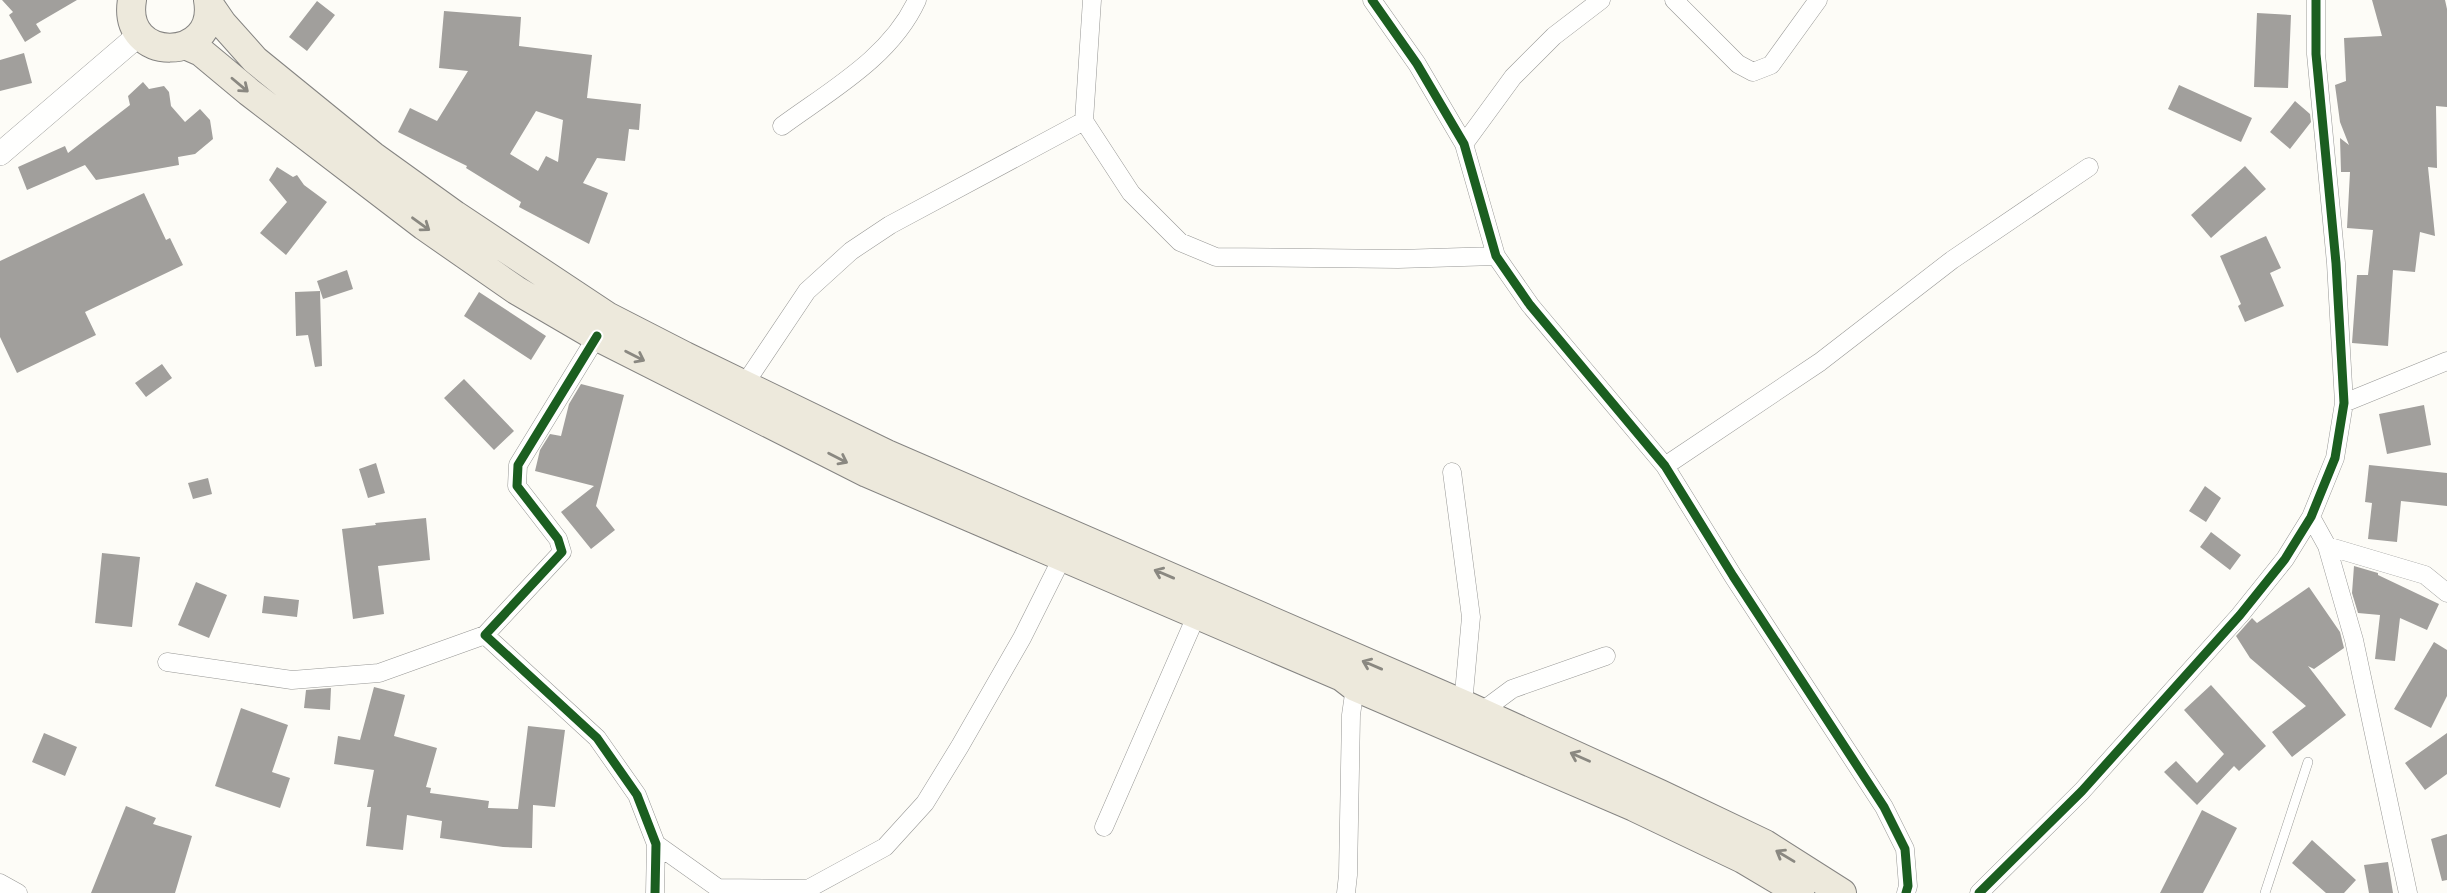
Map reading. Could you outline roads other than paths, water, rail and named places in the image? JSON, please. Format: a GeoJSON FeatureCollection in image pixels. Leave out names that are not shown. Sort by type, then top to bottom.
{"type":"FeatureCollection","features":[{"type":"Feature","properties":{"kind":"main road"},"geometry":{"type":"LineString","coordinates":[[130,2],[133,22],[140,34],[157,47],[172,48],[186,45],[202,32],[208,19],[208,2]]}},
{"type":"Feature","properties":{"kind":"main road"},"geometry":{"type":"LineString","coordinates":[[208,2],[222,23],[255,60],[373,156],[445,208],[607,316],[887,454],[1472,708],[1765,844],[1842,893]]}},
{"type":"Feature","properties":{"kind":"main road"},"geometry":{"type":"LineString","coordinates":[[186,45],[201,52],[424,226],[516,290],[597,336],[867,473],[1342,677],[1355,687],[1634,807],[1743,859],[1800,893]]}},
{"type":"Feature","properties":{"kind":"street"},"geometry":{"type":"LineString","coordinates":[[782,126],[873,59],[910,16],[917,0]]}},
{"type":"Feature","properties":{"kind":"street"},"geometry":{"type":"LineString","coordinates":[[1092,0],[1084,121],[1131,193],[1180,242],[1216,257],[1398,259],[1496,256]]}},
{"type":"Feature","properties":{"kind":"street"},"geometry":{"type":"LineString","coordinates":[[1373,0],[1417,64],[1464,145],[1496,256],[1530,305],[1665,466],[1733,576],[1884,807],[1905,849],[1908,886],[1906,893]]}},
{"type":"Feature","properties":{"kind":"street"},"geometry":{"type":"LineString","coordinates":[[1464,145],[1513,78],[1555,36],[1601,0]]}},
{"type":"Feature","properties":{"kind":"street"},"geometry":{"type":"LineString","coordinates":[[1675,0],[1738,64],[1753,72],[1772,65],[1818,0]]}},
{"type":"Feature","properties":{"kind":"street"},"geometry":{"type":"LineString","coordinates":[[1979,893],[2082,791],[2240,615],[2285,559],[2311,517],[2335,458],[2344,403],[2336,263],[2316,54],[2316,0]]}},
{"type":"Feature","properties":{"kind":"street"},"geometry":{"type":"LineString","coordinates":[[0,154],[140,34]]}},
{"type":"Feature","properties":{"kind":"street"},"geometry":{"type":"LineString","coordinates":[[744,385],[807,291],[851,251],[890,225],[1084,121]]}},
{"type":"Feature","properties":{"kind":"street"},"geometry":{"type":"LineString","coordinates":[[1665,466],[1820,362],[1952,260],[2090,167]]}},
{"type":"Feature","properties":{"kind":"street"},"geometry":{"type":"LineString","coordinates":[[167,662],[292,680],[379,673],[485,635],[562,552],[558,539],[517,485],[517,465],[597,336]]}},
{"type":"Feature","properties":{"kind":"street"},"geometry":{"type":"LineString","coordinates":[[2344,403],[2447,361]]}},
{"type":"Feature","properties":{"kind":"street"},"geometry":{"type":"LineString","coordinates":[[1452,472],[1471,617],[1472,708],[1512,689],[1606,656]]}},
{"type":"Feature","properties":{"kind":"street"},"geometry":{"type":"LineString","coordinates":[[2311,517],[2327,546],[2354,640],[2408,893]]}},
{"type":"Feature","properties":{"kind":"street"},"geometry":{"type":"LineString","coordinates":[[2327,546],[2425,575],[2447,593]]}},
{"type":"Feature","properties":{"kind":"street"},"geometry":{"type":"LineString","coordinates":[[656,844],[718,888],[782,889],[808,889],[885,847],[925,803],[1022,638],[1063,556]]}},
{"type":"Feature","properties":{"kind":"street"},"geometry":{"type":"LineString","coordinates":[[1104,827],[1197,614]]}},
{"type":"Feature","properties":{"kind":"street"},"geometry":{"type":"LineString","coordinates":[[485,635],[597,738],[637,795],[656,844],[655,893]]}},
{"type":"Feature","properties":{"kind":"street"},"geometry":{"type":"LineString","coordinates":[[1346,893],[1351,715],[1355,687]]}},
{"type":"Feature","properties":{"kind":"street"},"geometry":{"type":"LineString","coordinates":[[0,883],[18,893]]}},
{"type":"Feature","properties":{"kind":"lane"},"geometry":{"type":"LineString","coordinates":[[2265,893],[2308,762]]}}]}
